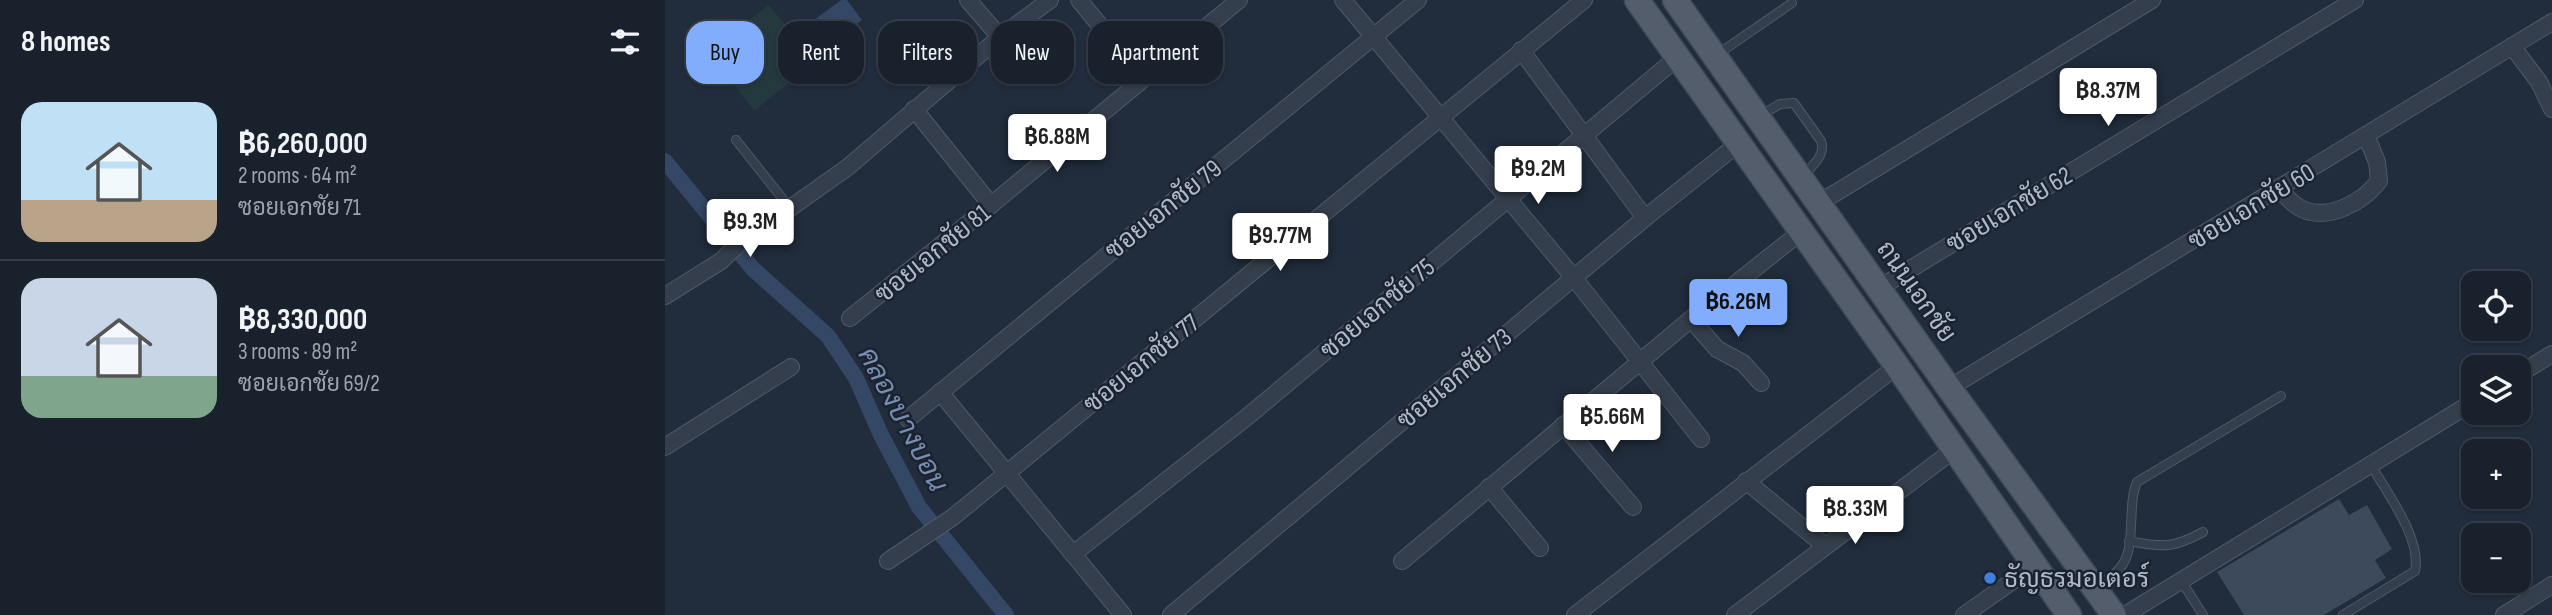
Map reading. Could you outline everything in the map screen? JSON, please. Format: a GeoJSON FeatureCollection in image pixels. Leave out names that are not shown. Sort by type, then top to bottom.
{"type":"FeatureCollection","features":[{"type":"Feature","properties":{"kind":"main road","name":"ถนนเอกชัย"},"geometry":{"type":"LineString","coordinates":[[1675,0],[1949,388],[2114,615]]}},
{"type":"Feature","properties":{"kind":"main road"},"geometry":{"type":"LineString","coordinates":[[1645,3],[1678,57],[2069,615]]}},
{"type":"Feature","properties":{"kind":"street"},"geometry":{"type":"LineString","coordinates":[[968,0],[991,27]]}},
{"type":"Feature","properties":{"kind":"street"},"geometry":{"type":"LineString","coordinates":[[1022,21],[1051,0]]}},
{"type":"Feature","properties":{"kind":"street"},"geometry":{"type":"LineString","coordinates":[[1079,0],[1096,21]]}},
{"type":"Feature","properties":{"kind":"street","name":"ซอยเอกชัย 81"},"geometry":{"type":"LineString","coordinates":[[1213,21],[1239,0]]}},
{"type":"Feature","properties":{"kind":"street"},"geometry":{"type":"LineString","coordinates":[[1343,0],[1574,278],[1701,439]]}},
{"type":"Feature","properties":{"kind":"street","name":"ซอยเอกชัย 79"},"geometry":{"type":"LineString","coordinates":[[908,419],[1418,0]]}},
{"type":"Feature","properties":{"kind":"street","name":"ซอยเอกชัย 77"},"geometry":{"type":"LineString","coordinates":[[888,561],[953,517],[1584,0]]}},
{"type":"Feature","properties":{"kind":"street"},"geometry":{"type":"LineString","coordinates":[[1819,203],[2152,0]]}},
{"type":"Feature","properties":{"kind":"street","name":"ซอยเอกชัย 62"},"geometry":{"type":"LineString","coordinates":[[1879,288],[2355,0]]}},
{"type":"Feature","properties":{"kind":"street","name":"ซอยเอกชัย 60"},"geometry":{"type":"LineString","coordinates":[[1949,388],[2552,22]]}},
{"type":"Feature","properties":{"kind":"street"},"geometry":{"type":"LineString","coordinates":[[665,296],[721,261],[753,230],[790,208],[848,167],[991,45]]}},
{"type":"Feature","properties":{"kind":"street"},"geometry":{"type":"LineString","coordinates":[[2512,46],[2539,82],[2552,109]]}},
{"type":"Feature","properties":{"kind":"street"},"geometry":{"type":"LineString","coordinates":[[1521,50],[1645,219]]}},
{"type":"Feature","properties":{"kind":"street","name":"ซอยเอกชัย 75"},"geometry":{"type":"LineString","coordinates":[[1073,554],[1258,408],[1678,57]]}},
{"type":"Feature","properties":{"kind":"street","name":"ซอยเอกชัย 81"},"geometry":{"type":"LineString","coordinates":[[850,318],[1136,84]]}},
{"type":"Feature","properties":{"kind":"street"},"geometry":{"type":"LineString","coordinates":[[914,109],[991,205]]}},
{"type":"Feature","properties":{"kind":"street"},"geometry":{"type":"LineString","coordinates":[[2279,189],[2297,207],[2312,213],[2330,213],[2369,193],[2379,181],[2377,162],[2366,135]]}},
{"type":"Feature","properties":{"kind":"street","name":"ซอยเอกชัย 73"},"geometry":{"type":"LineString","coordinates":[[1171,615],[1645,219],[1739,144]]}},
{"type":"Feature","properties":{"kind":"street"},"geometry":{"type":"LineString","coordinates":[[1402,561],[1691,319],[1802,231]]}},
{"type":"Feature","properties":{"kind":"street"},"geometry":{"type":"LineString","coordinates":[[1691,319],[1717,349],[1743,363],[1761,383]]}},
{"type":"Feature","properties":{"kind":"street"},"geometry":{"type":"LineString","coordinates":[[2531,366],[2552,354]]}},
{"type":"Feature","properties":{"kind":"street"},"geometry":{"type":"LineString","coordinates":[[1584,612],[1746,481],[1897,366]]}},
{"type":"Feature","properties":{"kind":"street"},"geometry":{"type":"LineString","coordinates":[[665,447],[791,367]]}},
{"type":"Feature","properties":{"kind":"street"},"geometry":{"type":"LineString","coordinates":[[940,392],[1123,615]]}},
{"type":"Feature","properties":{"kind":"street"},"geometry":{"type":"LineString","coordinates":[[2126,615],[2461,409]]}},
{"type":"Feature","properties":{"kind":"street"},"geometry":{"type":"LineString","coordinates":[[1563,425],[1633,507]]}},
{"type":"Feature","properties":{"kind":"street"},"geometry":{"type":"LineString","coordinates":[[1735,615],[1955,449]]}},
{"type":"Feature","properties":{"kind":"street"},"geometry":{"type":"LineString","coordinates":[[1746,481],[1825,546]]}},
{"type":"Feature","properties":{"kind":"street"},"geometry":{"type":"LineString","coordinates":[[1489,487],[1540,548]]}},
{"type":"Feature","properties":{"kind":"street"},"geometry":{"type":"LineString","coordinates":[[1964,615],[2034,566]]}},
{"type":"Feature","properties":{"kind":"street"},"geometry":{"type":"LineString","coordinates":[[2504,615],[2552,585]]}},
{"type":"Feature","properties":{"kind":"lane"},"geometry":{"type":"LineString","coordinates":[[1715,56],[1792,3]]}},
{"type":"Feature","properties":{"kind":"lane"},"geometry":{"type":"LineString","coordinates":[[1758,116],[1780,104],[1794,103],[1821,141],[1822,154],[1802,178]]}},
{"type":"Feature","properties":{"kind":"lane"},"geometry":{"type":"LineString","coordinates":[[736,140],[790,208]]}},
{"type":"Feature","properties":{"kind":"lane"},"geometry":{"type":"LineString","coordinates":[[2094,588],[2119,569],[2126,559],[2132,494],[2137,482],[2281,396]]}},
{"type":"Feature","properties":{"kind":"lane"},"geometry":{"type":"LineString","coordinates":[[2343,615],[2415,571],[2417,562],[2409,533],[2371,465]]}},
{"type":"Feature","properties":{"kind":"lane"},"geometry":{"type":"LineString","coordinates":[[2129,541],[2168,546],[2182,544],[2203,533]]}},
{"type":"Feature","properties":{"kind":"lane"},"geometry":{"type":"LineString","coordinates":[[2182,582],[2203,615]]}},
{"type":"Feature","properties":{"kind":"green space"},"geometry":{"type":"Polygon","coordinates":[[[769,5],[782,21],[778,21],[778,84],[788,84],[754,111],[733,84],[764,84],[764,21],[748,21],[769,5]]]}},
{"type":"Feature","properties":{"kind":"water"},"geometry":{"type":"Polygon","coordinates":[[[841,0],[847,0],[862,20],[861,21],[813,21],[841,0]]]}},
{"type":"Feature","properties":{"kind":"building"},"geometry":{"type":"Polygon","coordinates":[[[2339,499],[2349,515],[2367,505],[2392,549],[2375,560],[2386,578],[2324,615],[2244,615],[2217,572],[2339,499]]]}},
{"type":"Feature","properties":{"kind":"waterway","name":"คลองบางบอน"},"geometry":{"type":"LineString","coordinates":[[665,161],[753,269],[828,336],[856,378],[881,435],[919,507],[1006,615]]}},
{"type":"Feature","properties":{"kind":"place","name":"ธัญธรมอเตอร์"},"geometry":{"type":"Point","coordinates":[1990,578]}}]}
